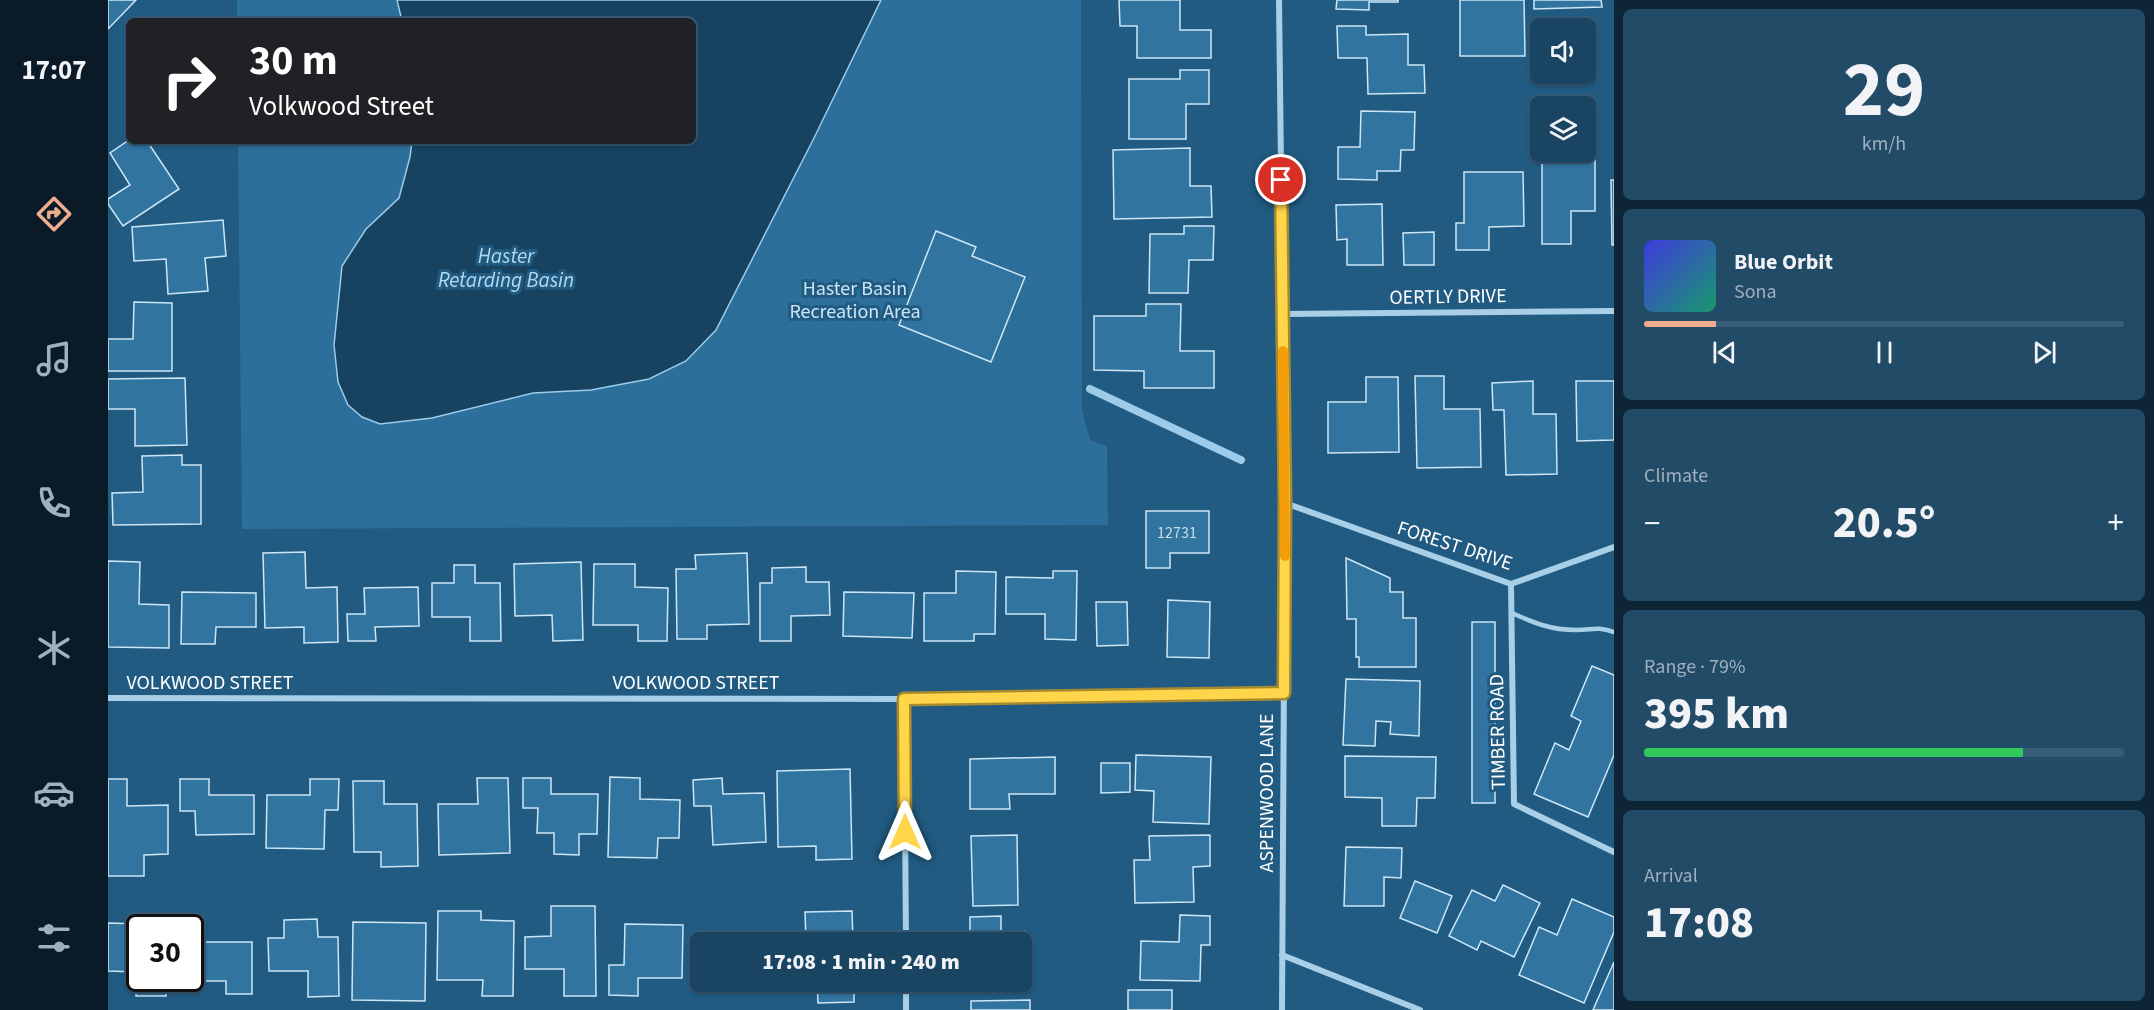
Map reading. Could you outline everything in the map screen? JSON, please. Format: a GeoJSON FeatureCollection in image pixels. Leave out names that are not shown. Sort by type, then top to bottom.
{"type":"FeatureCollection","features":[{"type":"Feature","properties":{"kind":"street","name":"ASPENWOOD LANE"},"geometry":{"type":"LineString","coordinates":[[1279,0],[1285,503],[1282,1010]]}},
{"type":"Feature","properties":{"kind":"street","name":"OERTLY DRIVE"},"geometry":{"type":"LineString","coordinates":[[1282,314],[1614,311]]}},
{"type":"Feature","properties":{"kind":"street","name":"FOREST DRIVE"},"geometry":{"type":"LineString","coordinates":[[1285,503],[1511,584],[1614,547]]}},
{"type":"Feature","properties":{"kind":"street","name":"TIMBER ROAD"},"geometry":{"type":"LineString","coordinates":[[1511,584],[1514,804],[1614,852]]}},
{"type":"Feature","properties":{"kind":"street","name":"VOLKWOOD STREET"},"geometry":{"type":"LineString","coordinates":[[108,698],[904,699],[1284,693]]}},
{"type":"Feature","properties":{"kind":"street"},"geometry":{"type":"LineString","coordinates":[[904,699],[906,932]]}},
{"type":"Feature","properties":{"kind":"street"},"geometry":{"type":"LineString","coordinates":[[1282,955],[1420,1010]]}},
{"type":"Feature","properties":{"kind":"street"},"geometry":{"type":"LineString","coordinates":[[906,992],[906,1010]]}},
{"type":"Feature","properties":{"kind":"lane"},"geometry":{"type":"LineString","coordinates":[[1512,613],[1543,627],[1577,630],[1599,627],[1614,632]]}},
{"type":"Feature","properties":{"kind":"green space","name":"Haster Basin Recreation Area"},"geometry":{"type":"Polygon","coordinates":[[[237,0],[1081,0],[1082,409],[1090,440],[1107,446],[1108,525],[242,529],[238,144],[696,144],[696,18],[237,18],[237,0]]]}},
{"type":"Feature","properties":{"kind":"water","name":"Haster Retarding Basin"},"geometry":{"type":"Polygon","coordinates":[[[397,0],[881,0],[716,330],[686,361],[649,379],[591,390],[533,393],[432,418],[380,424],[362,417],[348,405],[338,382],[334,345],[342,266],[366,229],[399,198],[412,144],[696,144],[696,18],[401,18],[397,0]]]}},
{"type":"Feature","properties":{"kind":"building"},"geometry":{"type":"Polygon","coordinates":[[[108,0],[136,0],[108,29],[108,0]]]}},
{"type":"Feature","properties":{"kind":"building"},"geometry":{"type":"Polygon","coordinates":[[[1119,0],[1180,0],[1180,30],[1211,30],[1211,58],[1137,58],[1137,26],[1120,26],[1119,0]]]}},
{"type":"Feature","properties":{"kind":"building"},"geometry":{"type":"Polygon","coordinates":[[[1337,0],[1398,0],[1398,2],[1369,2],[1369,10],[1336,9],[1337,0]]]}},
{"type":"Feature","properties":{"kind":"building"},"geometry":{"type":"Polygon","coordinates":[[[1460,0],[1524,0],[1525,56],[1460,56],[1460,0]]]}},
{"type":"Feature","properties":{"kind":"building"},"geometry":{"type":"Polygon","coordinates":[[[1534,0],[1601,0],[1602,7],[1534,9],[1534,0]]]}},
{"type":"Feature","properties":{"kind":"building"},"geometry":{"type":"Polygon","coordinates":[[[1337,26],[1366,26],[1366,35],[1408,34],[1408,65],[1424,65],[1425,93],[1368,94],[1367,58],[1338,58],[1337,26]]]}},
{"type":"Feature","properties":{"kind":"building"},"geometry":{"type":"Polygon","coordinates":[[[1180,70],[1209,70],[1209,104],[1186,104],[1186,139],[1129,139],[1129,79],[1180,79],[1180,70]]]}},
{"type":"Feature","properties":{"kind":"building"},"geometry":{"type":"Polygon","coordinates":[[[1361,111],[1415,112],[1414,150],[1401,150],[1400,171],[1377,171],[1377,180],[1338,179],[1338,147],[1360,147],[1361,111]]]}},
{"type":"Feature","properties":{"kind":"building"},"geometry":{"type":"Polygon","coordinates":[[[126,142],[126,144],[149,144],[179,189],[123,226],[108,204],[108,199],[130,185],[110,153],[126,142]]]}},
{"type":"Feature","properties":{"kind":"building"},"geometry":{"type":"Polygon","coordinates":[[[1190,148],[1190,186],[1211,186],[1212,217],[1114,219],[1113,150],[1190,148]]]}},
{"type":"Feature","properties":{"kind":"building"},"geometry":{"type":"Polygon","coordinates":[[[1542,162],[1595,162],[1595,211],[1571,211],[1571,244],[1542,244],[1542,162]]]}},
{"type":"Feature","properties":{"kind":"building"},"geometry":{"type":"Polygon","coordinates":[[[1464,172],[1523,172],[1524,226],[1489,227],[1489,250],[1456,250],[1456,223],[1464,223],[1464,172]]]}},
{"type":"Feature","properties":{"kind":"building"},"geometry":{"type":"Polygon","coordinates":[[[1611,180],[1614,180],[1614,245],[1612,245],[1611,180]]]}},
{"type":"Feature","properties":{"kind":"building"},"geometry":{"type":"Polygon","coordinates":[[[1382,204],[1383,265],[1347,265],[1347,239],[1337,240],[1336,205],[1382,204]]]}},
{"type":"Feature","properties":{"kind":"building"},"geometry":{"type":"Polygon","coordinates":[[[223,220],[226,256],[205,258],[208,291],[168,294],[166,259],[134,261],[132,227],[223,220]]]}},
{"type":"Feature","properties":{"kind":"building"},"geometry":{"type":"Polygon","coordinates":[[[1184,226],[1214,226],[1213,260],[1189,260],[1188,293],[1149,293],[1150,234],[1184,234],[1184,226]]]}},
{"type":"Feature","properties":{"kind":"building"},"geometry":{"type":"Polygon","coordinates":[[[936,231],[976,247],[972,256],[1025,277],[991,362],[899,325],[936,231]]]}},
{"type":"Feature","properties":{"kind":"building"},"geometry":{"type":"Polygon","coordinates":[[[1434,232],[1434,265],[1404,265],[1403,233],[1434,232]]]}},
{"type":"Feature","properties":{"kind":"building"},"geometry":{"type":"Polygon","coordinates":[[[134,302],[172,303],[172,371],[108,371],[108,339],[133,339],[134,302]]]}},
{"type":"Feature","properties":{"kind":"building"},"geometry":{"type":"Polygon","coordinates":[[[1146,304],[1181,304],[1180,351],[1214,351],[1214,388],[1144,388],[1144,371],[1094,370],[1094,316],[1146,316],[1146,304]]]}},
{"type":"Feature","properties":{"kind":"building"},"geometry":{"type":"Polygon","coordinates":[[[1415,376],[1444,376],[1444,409],[1480,409],[1481,467],[1417,468],[1415,376]]]}},
{"type":"Feature","properties":{"kind":"building"},"geometry":{"type":"Polygon","coordinates":[[[1366,377],[1398,377],[1399,452],[1328,453],[1328,402],[1366,402],[1366,377]]]}},
{"type":"Feature","properties":{"kind":"building"},"geometry":{"type":"Polygon","coordinates":[[[185,378],[187,445],[135,446],[135,409],[108,409],[108,379],[185,378]]]}},
{"type":"Feature","properties":{"kind":"building"},"geometry":{"type":"Polygon","coordinates":[[[1533,381],[1533,414],[1556,414],[1557,474],[1506,475],[1504,410],[1493,410],[1492,383],[1533,381]]]}},
{"type":"Feature","properties":{"kind":"building"},"geometry":{"type":"Polygon","coordinates":[[[1576,381],[1614,381],[1614,440],[1577,441],[1576,381]]]}},
{"type":"Feature","properties":{"kind":"building"},"geometry":{"type":"Polygon","coordinates":[[[182,455],[182,465],[201,465],[201,524],[113,525],[112,493],[143,492],[142,456],[182,455]]]}},
{"type":"Feature","properties":{"kind":"building"},"geometry":{"type":"Polygon","coordinates":[[[1146,511],[1209,511],[1209,553],[1170,553],[1170,568],[1146,568],[1146,511]]]}},
{"type":"Feature","properties":{"kind":"building"},"geometry":{"type":"Polygon","coordinates":[[[305,552],[306,588],[337,587],[338,642],[304,643],[304,627],[265,628],[263,553],[305,552]]]}},
{"type":"Feature","properties":{"kind":"building"},"geometry":{"type":"Polygon","coordinates":[[[747,553],[749,624],[707,625],[707,639],[677,639],[676,569],[696,569],[695,555],[747,553]]]}},
{"type":"Feature","properties":{"kind":"building"},"geometry":{"type":"Polygon","coordinates":[[[1346,558],[1390,578],[1390,592],[1403,592],[1403,618],[1416,618],[1416,667],[1359,667],[1359,657],[1356,657],[1356,619],[1347,619],[1346,558]]]}},
{"type":"Feature","properties":{"kind":"building"},"geometry":{"type":"Polygon","coordinates":[[[108,561],[140,562],[139,604],[169,605],[169,648],[108,647],[108,561]]]}},
{"type":"Feature","properties":{"kind":"building"},"geometry":{"type":"Polygon","coordinates":[[[581,562],[583,640],[553,641],[552,615],[515,616],[514,564],[581,562]]]}},
{"type":"Feature","properties":{"kind":"building"},"geometry":{"type":"Polygon","coordinates":[[[594,564],[635,564],[635,587],[668,588],[667,641],[638,641],[638,625],[593,625],[594,564]]]}},
{"type":"Feature","properties":{"kind":"building"},"geometry":{"type":"Polygon","coordinates":[[[454,565],[475,565],[475,583],[500,583],[501,641],[470,641],[470,617],[432,617],[432,583],[454,583],[454,565]]]}},
{"type":"Feature","properties":{"kind":"building"},"geometry":{"type":"Polygon","coordinates":[[[806,567],[806,582],[829,582],[830,615],[791,616],[791,641],[760,641],[760,583],[772,583],[772,568],[806,567]]]}},
{"type":"Feature","properties":{"kind":"building"},"geometry":{"type":"Polygon","coordinates":[[[956,571],[996,572],[995,634],[974,634],[974,641],[924,641],[924,593],[956,593],[956,571]]]}},
{"type":"Feature","properties":{"kind":"building"},"geometry":{"type":"Polygon","coordinates":[[[1053,571],[1077,571],[1076,640],[1045,639],[1045,614],[1006,614],[1006,577],[1053,578],[1053,571]]]}},
{"type":"Feature","properties":{"kind":"building"},"geometry":{"type":"Polygon","coordinates":[[[418,587],[419,626],[375,627],[376,641],[348,641],[347,614],[365,614],[364,588],[418,587]]]}},
{"type":"Feature","properties":{"kind":"building"},"geometry":{"type":"Polygon","coordinates":[[[182,592],[256,593],[256,627],[216,627],[215,644],[181,644],[182,592]]]}},
{"type":"Feature","properties":{"kind":"building"},"geometry":{"type":"Polygon","coordinates":[[[844,592],[914,593],[912,638],[843,636],[844,592]]]}},
{"type":"Feature","properties":{"kind":"building"},"geometry":{"type":"Polygon","coordinates":[[[1168,600],[1210,602],[1209,658],[1167,657],[1168,600]]]}},
{"type":"Feature","properties":{"kind":"building"},"geometry":{"type":"Polygon","coordinates":[[[1096,602],[1127,602],[1128,645],[1097,646],[1096,602]]]}},
{"type":"Feature","properties":{"kind":"building"},"geometry":{"type":"Polygon","coordinates":[[[1472,622],[1495,622],[1495,803],[1472,803],[1472,622]]]}},
{"type":"Feature","properties":{"kind":"building"},"geometry":{"type":"Polygon","coordinates":[[[1592,666],[1614,675],[1614,755],[1588,817],[1534,794],[1555,743],[1569,750],[1581,721],[1571,716],[1592,666]]]}},
{"type":"Feature","properties":{"kind":"building"},"geometry":{"type":"Polygon","coordinates":[[[1346,679],[1420,681],[1419,736],[1390,734],[1391,722],[1376,721],[1375,746],[1343,745],[1346,679]]]}},
{"type":"Feature","properties":{"kind":"building"},"geometry":{"type":"Polygon","coordinates":[[[1136,755],[1211,757],[1209,824],[1153,822],[1154,791],[1135,790],[1136,755]]]}},
{"type":"Feature","properties":{"kind":"building"},"geometry":{"type":"Polygon","coordinates":[[[1345,756],[1436,757],[1435,798],[1417,798],[1416,826],[1382,826],[1382,798],[1345,797],[1345,756]]]}},
{"type":"Feature","properties":{"kind":"building"},"geometry":{"type":"Polygon","coordinates":[[[1055,757],[1055,794],[1009,794],[1010,809],[970,809],[970,759],[1055,757]]]}},
{"type":"Feature","properties":{"kind":"building"},"geometry":{"type":"Polygon","coordinates":[[[1101,763],[1130,763],[1130,792],[1101,793],[1101,763]]]}},
{"type":"Feature","properties":{"kind":"building"},"geometry":{"type":"Polygon","coordinates":[[[850,769],[852,859],[816,860],[816,846],[778,847],[777,771],[850,769]]]}},
{"type":"Feature","properties":{"kind":"building"},"geometry":{"type":"Polygon","coordinates":[[[610,777],[640,778],[640,799],[680,800],[679,838],[658,838],[657,858],[608,857],[610,777]]]}},
{"type":"Feature","properties":{"kind":"building"},"geometry":{"type":"Polygon","coordinates":[[[477,778],[508,778],[510,853],[439,855],[438,804],[478,804],[477,778]]]}},
{"type":"Feature","properties":{"kind":"building"},"geometry":{"type":"Polygon","coordinates":[[[523,778],[551,778],[551,794],[598,794],[597,834],[579,834],[579,855],[554,854],[554,833],[537,833],[538,808],[523,808],[523,778]]]}},
{"type":"Feature","properties":{"kind":"building"},"geometry":{"type":"Polygon","coordinates":[[[722,778],[723,794],[764,793],[766,842],[713,845],[711,806],[694,806],[693,780],[722,778]]]}},
{"type":"Feature","properties":{"kind":"building"},"geometry":{"type":"Polygon","coordinates":[[[108,779],[127,779],[127,806],[168,805],[168,854],[144,855],[144,876],[108,876],[108,779]]]}},
{"type":"Feature","properties":{"kind":"building"},"geometry":{"type":"Polygon","coordinates":[[[180,779],[209,779],[209,795],[254,795],[254,834],[196,835],[195,811],[180,811],[180,779]]]}},
{"type":"Feature","properties":{"kind":"building"},"geometry":{"type":"Polygon","coordinates":[[[310,779],[339,779],[338,810],[325,810],[324,849],[266,848],[267,795],[310,795],[310,779]]]}},
{"type":"Feature","properties":{"kind":"building"},"geometry":{"type":"Polygon","coordinates":[[[353,781],[384,781],[384,804],[417,804],[418,866],[381,867],[381,852],[354,852],[353,781]]]}},
{"type":"Feature","properties":{"kind":"building"},"geometry":{"type":"Polygon","coordinates":[[[1017,835],[1018,905],[973,906],[971,836],[1017,835]]]}},
{"type":"Feature","properties":{"kind":"building"},"geometry":{"type":"Polygon","coordinates":[[[1210,835],[1210,866],[1193,867],[1194,902],[1135,903],[1134,860],[1150,860],[1149,836],[1210,835]]]}},
{"type":"Feature","properties":{"kind":"building"},"geometry":{"type":"Polygon","coordinates":[[[1346,847],[1402,848],[1401,878],[1384,877],[1384,906],[1344,906],[1346,847]]]}},
{"type":"Feature","properties":{"kind":"building"},"geometry":{"type":"Polygon","coordinates":[[[1415,881],[1452,896],[1437,933],[1400,918],[1415,881]]]}},
{"type":"Feature","properties":{"kind":"building"},"geometry":{"type":"Polygon","coordinates":[[[1503,885],[1540,903],[1514,957],[1481,941],[1477,950],[1449,936],[1472,890],[1495,901],[1503,885]]]}},
{"type":"Feature","properties":{"kind":"building"},"geometry":{"type":"Polygon","coordinates":[[[1572,899],[1614,917],[1614,932],[1584,1003],[1519,975],[1539,927],[1557,935],[1572,899]]]}},
{"type":"Feature","properties":{"kind":"building"},"geometry":{"type":"Polygon","coordinates":[[[551,906],[595,906],[596,996],[564,996],[564,969],[525,969],[525,937],[551,936],[551,906]]]}},
{"type":"Feature","properties":{"kind":"building"},"geometry":{"type":"Polygon","coordinates":[[[438,911],[481,911],[481,920],[514,921],[513,996],[482,996],[483,980],[437,980],[438,911]]]}},
{"type":"Feature","properties":{"kind":"building"},"geometry":{"type":"Polygon","coordinates":[[[852,911],[853,932],[806,932],[805,912],[852,911]]]}},
{"type":"Feature","properties":{"kind":"building"},"geometry":{"type":"Polygon","coordinates":[[[1180,915],[1210,916],[1210,945],[1201,945],[1200,981],[1140,980],[1141,941],[1179,942],[1180,915]]]}},
{"type":"Feature","properties":{"kind":"building"},"geometry":{"type":"Polygon","coordinates":[[[1001,916],[1001,931],[1025,932],[970,932],[970,917],[1001,916]]]}},
{"type":"Feature","properties":{"kind":"building"},"geometry":{"type":"Polygon","coordinates":[[[317,919],[318,937],[338,937],[339,996],[308,997],[308,971],[269,971],[268,938],[284,938],[284,920],[317,919]]]}},
{"type":"Feature","properties":{"kind":"building"},"geometry":{"type":"Polygon","coordinates":[[[353,922],[426,923],[425,1001],[352,1000],[353,922]]]}},
{"type":"Feature","properties":{"kind":"building"},"geometry":{"type":"Polygon","coordinates":[[[108,923],[126,924],[126,972],[108,971],[108,923]]]}},
{"type":"Feature","properties":{"kind":"building"},"geometry":{"type":"Polygon","coordinates":[[[625,924],[683,925],[682,978],[638,978],[638,996],[609,995],[609,965],[624,965],[625,924]]]}},
{"type":"Feature","properties":{"kind":"building"},"geometry":{"type":"Polygon","coordinates":[[[204,942],[252,942],[252,994],[226,994],[226,981],[204,981],[204,942]]]}},
{"type":"Feature","properties":{"kind":"building"},"geometry":{"type":"Polygon","coordinates":[[[1614,962],[1614,1010],[1593,1010],[1614,962]]]}},
{"type":"Feature","properties":{"kind":"building"},"geometry":{"type":"Polygon","coordinates":[[[1128,990],[1172,990],[1172,1010],[1128,1010],[1128,990]]]}},
{"type":"Feature","properties":{"kind":"building"},"geometry":{"type":"Polygon","coordinates":[[[136,992],[166,992],[166,996],[136,996],[136,992]]]}},
{"type":"Feature","properties":{"kind":"building"},"geometry":{"type":"Polygon","coordinates":[[[818,992],[854,992],[854,1002],[818,1003],[818,992]]]}},
{"type":"Feature","properties":{"kind":"building"},"geometry":{"type":"Polygon","coordinates":[[[1030,1000],[1030,1010],[971,1010],[971,1001],[1030,1000]]]}},
{"type":"Feature","properties":{"kind":"waterway"},"geometry":{"type":"LineString","coordinates":[[1090,389],[1241,460]]}},
{"type":"Feature","properties":{"kind":"slow traffic"},"geometry":{"type":"LineString","coordinates":[[1283,351],[1285,556]]}},
{"type":"Feature","properties":{"kind":"route"},"geometry":{"type":"LineString","coordinates":[[905,832],[904,699],[1284,693],[1285,503],[1281,180]]}}]}
